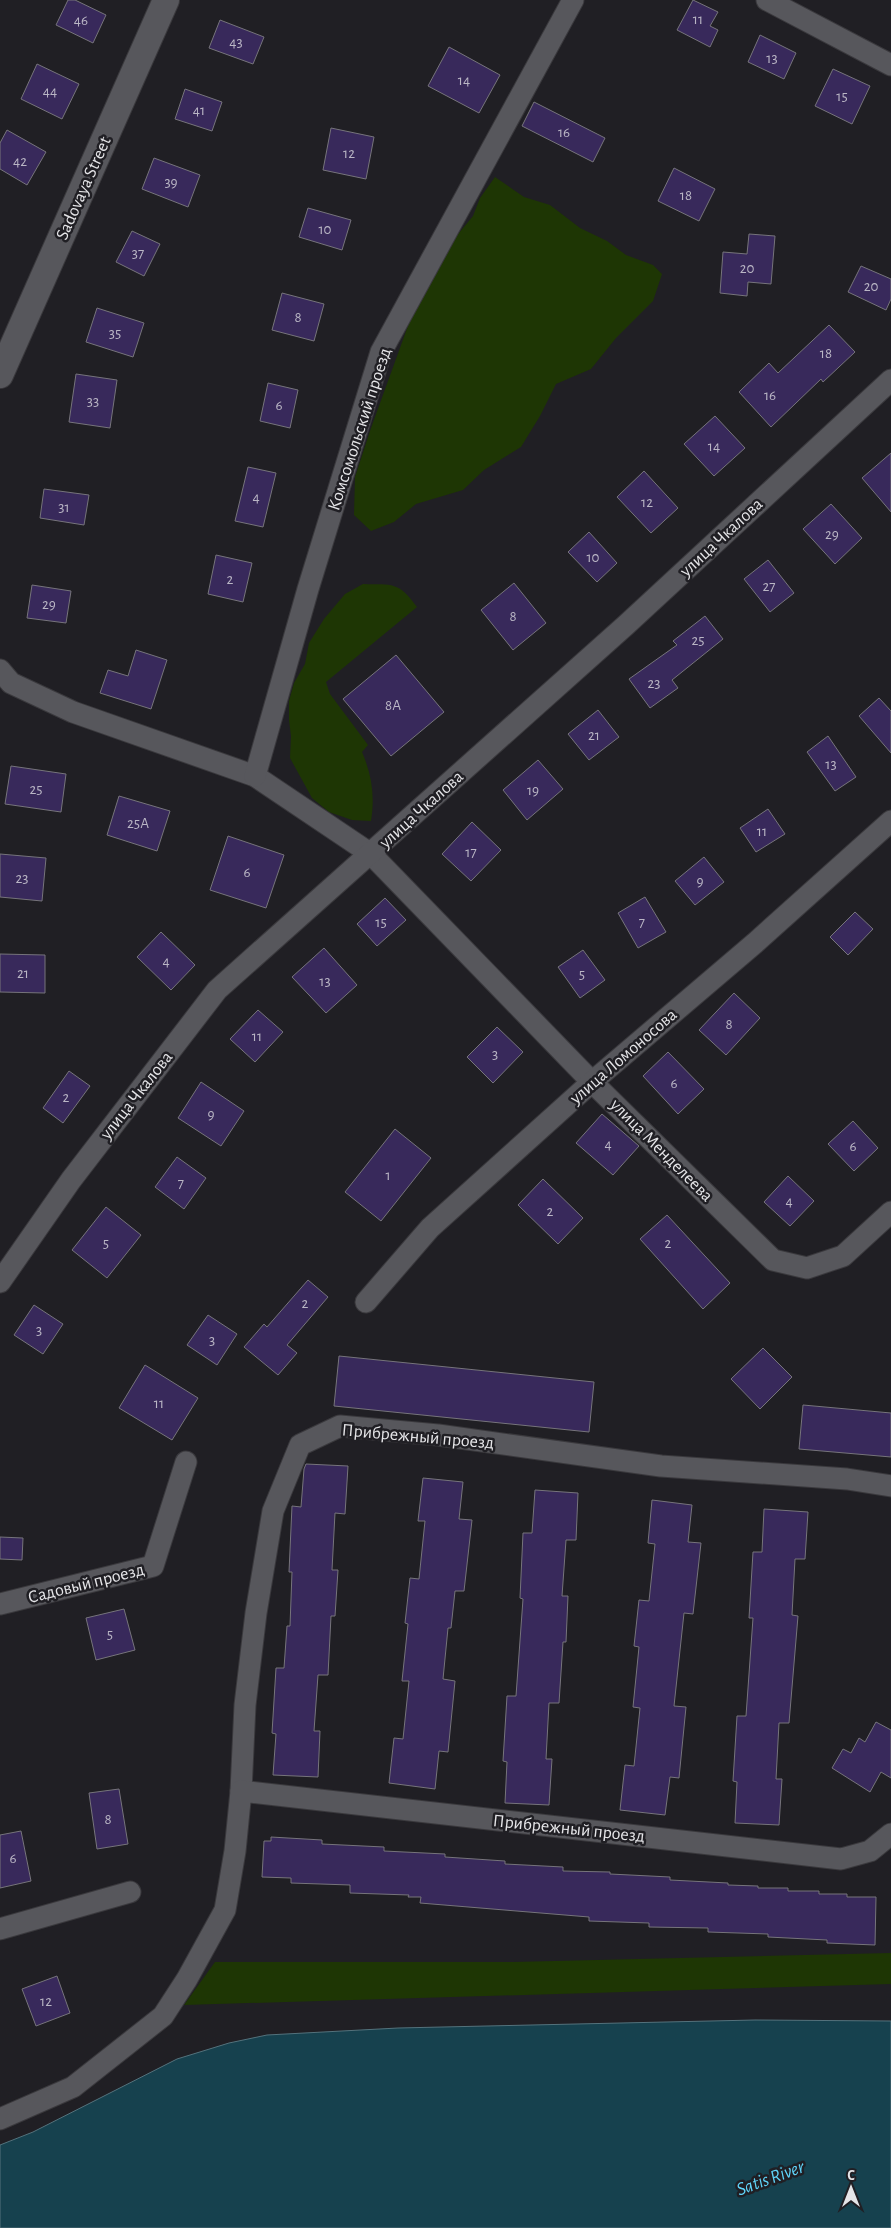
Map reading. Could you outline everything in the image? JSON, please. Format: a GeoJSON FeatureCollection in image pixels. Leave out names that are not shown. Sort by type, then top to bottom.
{"type":"FeatureCollection","features":[{"type":"Feature","properties":{"kind":"street","name":"Sadovaya Street"},"geometry":{"type":"LineString","coordinates":[[0,375],[166,0]]}},
{"type":"Feature","properties":{"kind":"street","name":"Комсомольский проезд"},"geometry":{"type":"LineString","coordinates":[[255,776],[308,589],[381,352],[573,0]]}},
{"type":"Feature","properties":{"kind":"street"},"geometry":{"type":"LineString","coordinates":[[767,0],[797,7],[891,64]]}},
{"type":"Feature","properties":{"kind":"street","name":"улица Чкалова"},"geometry":{"type":"LineString","coordinates":[[0,1282],[71,1180],[217,990],[626,625],[891,380]]}},
{"type":"Feature","properties":{"kind":"street","name":"улица Менделеева"},"geometry":{"type":"LineString","coordinates":[[0,670],[11,683],[74,712],[255,776],[371,854],[592,1082],[773,1260],[807,1268],[843,1256],[891,1212]]}},
{"type":"Feature","properties":{"kind":"street","name":"улица Ломоносова"},"geometry":{"type":"LineString","coordinates":[[366,1302],[430,1228],[592,1082],[755,943],[891,821]]}},
{"type":"Feature","properties":{"kind":"street","name":"Прибрежный проезд"},"geometry":{"type":"LineString","coordinates":[[0,2119],[73,2087],[163,2016],[187,1979],[225,1910],[235,1851],[241,1791],[245,1705],[256,1613],[273,1511],[300,1445],[340,1426],[438,1435],[662,1466],[847,1479],[891,1486]]}},
{"type":"Feature","properties":{"kind":"street","name":"Садовый проезд"},"geometry":{"type":"LineString","coordinates":[[0,1604],[153,1566],[186,1462]]}},
{"type":"Feature","properties":{"kind":"street","name":"Прибрежный проезд"},"geometry":{"type":"LineString","coordinates":[[241,1791],[841,1859],[870,1851],[891,1834]]}},
{"type":"Feature","properties":{"kind":"street"},"geometry":{"type":"LineString","coordinates":[[0,1929],[130,1892]]}},
{"type":"Feature","properties":{"kind":"green space"},"geometry":{"type":"Polygon","coordinates":[[[495,177],[524,197],[550,205],[580,228],[607,241],[626,255],[653,265],[662,274],[653,301],[616,338],[591,369],[556,384],[540,416],[521,447],[484,470],[463,490],[416,504],[394,522],[371,531],[354,515],[355,477],[371,428],[409,323],[454,239],[473,216],[480,198],[495,177]]]}},
{"type":"Feature","properties":{"kind":"green space"},"geometry":{"type":"Polygon","coordinates":[[[363,584],[394,586],[405,593],[417,607],[326,682],[330,694],[368,745],[362,752],[372,786],[371,821],[352,820],[329,812],[312,798],[290,758],[289,701],[294,683],[305,664],[309,643],[324,619],[345,594],[363,584]]]}},
{"type":"Feature","properties":{"kind":"green space"},"geometry":{"type":"Polygon","coordinates":[[[891,1953],[891,1984],[184,2005],[215,1962],[513,1962],[891,1953]]]}},
{"type":"Feature","properties":{"kind":"water","name":"Satis River"},"geometry":{"type":"Polygon","coordinates":[[[755,2020],[891,2021],[891,2228],[0,2228],[0,2145],[33,2132],[177,2059],[229,2043],[267,2035],[398,2028],[755,2020]]]}},
{"type":"Feature","properties":{"kind":"building"},"geometry":{"type":"Polygon","coordinates":[[[68,0],[75,0],[106,15],[93,43],[56,25],[68,0]]]}},
{"type":"Feature","properties":{"kind":"building"},"geometry":{"type":"Polygon","coordinates":[[[693,0],[718,12],[710,26],[718,30],[710,47],[677,30],[693,0]]]}},
{"type":"Feature","properties":{"kind":"building"},"geometry":{"type":"Polygon","coordinates":[[[220,20],[264,37],[253,64],[209,48],[220,20]]]}},
{"type":"Feature","properties":{"kind":"building"},"geometry":{"type":"Polygon","coordinates":[[[760,35],[796,53],[784,79],[748,62],[760,35]]]}},
{"type":"Feature","properties":{"kind":"building"},"geometry":{"type":"Polygon","coordinates":[[[449,47],[500,75],[479,113],[428,86],[449,47]]]}},
{"type":"Feature","properties":{"kind":"building"},"geometry":{"type":"Polygon","coordinates":[[[37,64],[79,84],[62,119],[21,99],[37,64]]]}},
{"type":"Feature","properties":{"kind":"building"},"geometry":{"type":"Polygon","coordinates":[[[833,69],[870,86],[852,124],[815,106],[833,69]]]}},
{"type":"Feature","properties":{"kind":"building"},"geometry":{"type":"Polygon","coordinates":[[[185,89],[222,102],[212,131],[175,119],[185,89]]]}},
{"type":"Feature","properties":{"kind":"building"},"geometry":{"type":"Polygon","coordinates":[[[534,102],[605,138],[593,162],[522,126],[534,102]]]}},
{"type":"Feature","properties":{"kind":"building"},"geometry":{"type":"Polygon","coordinates":[[[331,128],[374,137],[366,179],[323,170],[331,128]]]}},
{"type":"Feature","properties":{"kind":"building"},"geometry":{"type":"Polygon","coordinates":[[[7,130],[46,152],[27,185],[0,169],[0,143],[7,130]]]}},
{"type":"Feature","properties":{"kind":"building"},"geometry":{"type":"Polygon","coordinates":[[[154,158],[200,175],[188,207],[142,189],[154,158]]]}},
{"type":"Feature","properties":{"kind":"building"},"geometry":{"type":"Polygon","coordinates":[[[674,168],[715,189],[699,221],[658,201],[674,168]]]}},
{"type":"Feature","properties":{"kind":"building"},"geometry":{"type":"Polygon","coordinates":[[[308,208],[351,220],[342,250],[299,237],[308,208]]]}},
{"type":"Feature","properties":{"kind":"building"},"geometry":{"type":"Polygon","coordinates":[[[132,231],[160,244],[144,276],[116,262],[132,231]]]}},
{"type":"Feature","properties":{"kind":"building"},"geometry":{"type":"Polygon","coordinates":[[[749,234],[775,236],[771,284],[748,282],[747,296],[720,293],[723,252],[747,254],[749,234]]]}},
{"type":"Feature","properties":{"kind":"building"},"geometry":{"type":"Polygon","coordinates":[[[861,266],[891,279],[891,299],[886,310],[848,292],[861,266]]]}},
{"type":"Feature","properties":{"kind":"building"},"geometry":{"type":"Polygon","coordinates":[[[282,293],[324,304],[314,341],[272,330],[282,293]]]}},
{"type":"Feature","properties":{"kind":"building"},"geometry":{"type":"Polygon","coordinates":[[[97,308],[144,323],[133,357],[86,342],[97,308]]]}},
{"type":"Feature","properties":{"kind":"building"},"geometry":{"type":"Polygon","coordinates":[[[829,325],[855,352],[823,382],[821,379],[771,427],[739,392],[769,363],[778,373],[829,325]]]}},
{"type":"Feature","properties":{"kind":"building"},"geometry":{"type":"Polygon","coordinates":[[[76,374],[117,380],[110,428],[69,422],[76,374]]]}},
{"type":"Feature","properties":{"kind":"building"},"geometry":{"type":"Polygon","coordinates":[[[268,383],[298,390],[290,428],[260,421],[268,383]]]}},
{"type":"Feature","properties":{"kind":"building"},"geometry":{"type":"Polygon","coordinates":[[[715,416],[745,448],[714,476],[684,444],[715,416]]]}},
{"type":"Feature","properties":{"kind":"building"},"geometry":{"type":"Polygon","coordinates":[[[891,453],[891,512],[862,478],[891,453]]]}},
{"type":"Feature","properties":{"kind":"building"},"geometry":{"type":"Polygon","coordinates":[[[248,467],[276,473],[263,527],[235,521],[248,467]]]}},
{"type":"Feature","properties":{"kind":"building"},"geometry":{"type":"Polygon","coordinates":[[[644,471],[678,508],[651,533],[617,497],[644,471]]]}},
{"type":"Feature","properties":{"kind":"building"},"geometry":{"type":"Polygon","coordinates":[[[44,489],[89,495],[84,525],[40,518],[44,489]]]}},
{"type":"Feature","properties":{"kind":"building"},"geometry":{"type":"Polygon","coordinates":[[[831,504],[862,538],[835,564],[803,529],[831,504]]]}},
{"type":"Feature","properties":{"kind":"building"},"geometry":{"type":"Polygon","coordinates":[[[589,532],[617,563],[597,582],[568,552],[589,532]]]}},
{"type":"Feature","properties":{"kind":"building"},"geometry":{"type":"Polygon","coordinates":[[[216,555],[252,563],[243,602],[208,594],[216,555]]]}},
{"type":"Feature","properties":{"kind":"building"},"geometry":{"type":"Polygon","coordinates":[[[768,560],[794,593],[770,612],[744,579],[768,560]]]}},
{"type":"Feature","properties":{"kind":"building"},"geometry":{"type":"Polygon","coordinates":[[[514,583],[546,623],[513,650],[481,610],[514,583]]]}},
{"type":"Feature","properties":{"kind":"building"},"geometry":{"type":"Polygon","coordinates":[[[32,585],[71,591],[66,623],[27,618],[32,585]]]}},
{"type":"Feature","properties":{"kind":"building"},"geometry":{"type":"Polygon","coordinates":[[[705,616],[723,639],[672,680],[678,688],[650,708],[629,679],[677,645],[673,641],[705,616]]]}},
{"type":"Feature","properties":{"kind":"building"},"geometry":{"type":"Polygon","coordinates":[[[136,650],[167,660],[151,709],[100,693],[108,670],[128,676],[136,650]]]}},
{"type":"Feature","properties":{"kind":"building"},"geometry":{"type":"Polygon","coordinates":[[[396,655],[444,712],[391,756],[343,699],[396,655]]]}},
{"type":"Feature","properties":{"kind":"building"},"geometry":{"type":"Polygon","coordinates":[[[879,698],[891,711],[891,753],[859,716],[879,698]]]}},
{"type":"Feature","properties":{"kind":"building"},"geometry":{"type":"Polygon","coordinates":[[[598,710],[619,737],[589,760],[568,734],[598,710]]]}},
{"type":"Feature","properties":{"kind":"building"},"geometry":{"type":"Polygon","coordinates":[[[828,736],[856,777],[835,791],[807,752],[828,736]]]}},
{"type":"Feature","properties":{"kind":"building"},"geometry":{"type":"Polygon","coordinates":[[[538,760],[563,789],[527,820],[503,790],[538,760]]]}},
{"type":"Feature","properties":{"kind":"building"},"geometry":{"type":"Polygon","coordinates":[[[11,766],[66,774],[61,812],[5,804],[11,766]]]}},
{"type":"Feature","properties":{"kind":"building"},"geometry":{"type":"Polygon","coordinates":[[[119,796],[170,811],[157,851],[107,835],[119,796]]]}},
{"type":"Feature","properties":{"kind":"building"},"geometry":{"type":"Polygon","coordinates":[[[768,809],[785,834],[756,852],[740,828],[768,809]]]}},
{"type":"Feature","properties":{"kind":"building"},"geometry":{"type":"Polygon","coordinates":[[[472,822],[501,850],[471,881],[442,854],[472,822]]]}},
{"type":"Feature","properties":{"kind":"building"},"geometry":{"type":"Polygon","coordinates":[[[228,836],[284,855],[266,908],[210,890],[228,836]]]}},
{"type":"Feature","properties":{"kind":"building"},"geometry":{"type":"Polygon","coordinates":[[[0,854],[46,858],[42,901],[0,897],[0,854]]]}},
{"type":"Feature","properties":{"kind":"building"},"geometry":{"type":"Polygon","coordinates":[[[704,857],[724,882],[695,905],[675,881],[704,857]]]}},
{"type":"Feature","properties":{"kind":"building"},"geometry":{"type":"Polygon","coordinates":[[[645,897],[666,932],[638,948],[618,913],[645,897]]]}},
{"type":"Feature","properties":{"kind":"building"},"geometry":{"type":"Polygon","coordinates":[[[385,898],[406,920],[377,946],[357,924],[385,898]]]}},
{"type":"Feature","properties":{"kind":"building"},"geometry":{"type":"Polygon","coordinates":[[[855,912],[873,929],[848,955],[830,937],[855,912]]]}},
{"type":"Feature","properties":{"kind":"building"},"geometry":{"type":"Polygon","coordinates":[[[161,932],[195,965],[171,990],[137,957],[161,932]]]}},
{"type":"Feature","properties":{"kind":"building"},"geometry":{"type":"Polygon","coordinates":[[[324,948],[357,985],[326,1013],[292,977],[324,948]]]}},
{"type":"Feature","properties":{"kind":"building"},"geometry":{"type":"Polygon","coordinates":[[[583,950],[605,980],[580,998],[558,967],[583,950]]]}},
{"type":"Feature","properties":{"kind":"building"},"geometry":{"type":"Polygon","coordinates":[[[0,954],[45,955],[45,993],[0,992],[0,954]]]}},
{"type":"Feature","properties":{"kind":"building"},"geometry":{"type":"Polygon","coordinates":[[[734,993],[760,1018],[726,1055],[699,1030],[734,993]]]}},
{"type":"Feature","properties":{"kind":"building"},"geometry":{"type":"Polygon","coordinates":[[[258,1010],[283,1032],[255,1062],[230,1039],[258,1010]]]}},
{"type":"Feature","properties":{"kind":"building"},"geometry":{"type":"Polygon","coordinates":[[[497,1027],[523,1052],[493,1083],[467,1057],[497,1027]]]}},
{"type":"Feature","properties":{"kind":"building"},"geometry":{"type":"Polygon","coordinates":[[[668,1052],[704,1089],[678,1114],[643,1076],[668,1052]]]}},
{"type":"Feature","properties":{"kind":"building"},"geometry":{"type":"Polygon","coordinates":[[[69,1071],[90,1086],[63,1123],[43,1108],[69,1071]]]}},
{"type":"Feature","properties":{"kind":"building"},"geometry":{"type":"Polygon","coordinates":[[[201,1082],[244,1111],[221,1146],[178,1118],[201,1082]]]}},
{"type":"Feature","properties":{"kind":"building"},"geometry":{"type":"Polygon","coordinates":[[[602,1114],[639,1146],[613,1175],[576,1143],[602,1114]]]}},
{"type":"Feature","properties":{"kind":"building"},"geometry":{"type":"Polygon","coordinates":[[[853,1121],[878,1148],[854,1171],[828,1144],[853,1121]]]}},
{"type":"Feature","properties":{"kind":"building"},"geometry":{"type":"Polygon","coordinates":[[[395,1129],[431,1158],[381,1221],[345,1192],[395,1129]]]}},
{"type":"Feature","properties":{"kind":"building"},"geometry":{"type":"Polygon","coordinates":[[[177,1157],[206,1178],[184,1209],[155,1187],[177,1157]]]}},
{"type":"Feature","properties":{"kind":"building"},"geometry":{"type":"Polygon","coordinates":[[[788,1176],[814,1201],[790,1226],[764,1202],[788,1176]]]}},
{"type":"Feature","properties":{"kind":"building"},"geometry":{"type":"Polygon","coordinates":[[[543,1179],[583,1218],[558,1244],[518,1205],[543,1179]]]}},
{"type":"Feature","properties":{"kind":"building"},"geometry":{"type":"Polygon","coordinates":[[[106,1207],[141,1235],[107,1278],[72,1250],[106,1207]]]}},
{"type":"Feature","properties":{"kind":"building"},"geometry":{"type":"Polygon","coordinates":[[[667,1215],[730,1283],[703,1309],[640,1239],[667,1215]]]}},
{"type":"Feature","properties":{"kind":"building"},"geometry":{"type":"Polygon","coordinates":[[[308,1280],[328,1297],[287,1345],[297,1353],[278,1375],[244,1347],[264,1324],[267,1327],[308,1280]]]}},
{"type":"Feature","properties":{"kind":"building"},"geometry":{"type":"Polygon","coordinates":[[[34,1305],[63,1324],[43,1354],[14,1335],[34,1305]]]}},
{"type":"Feature","properties":{"kind":"building"},"geometry":{"type":"Polygon","coordinates":[[[208,1315],[237,1334],[217,1365],[187,1345],[208,1315]]]}},
{"type":"Feature","properties":{"kind":"building"},"geometry":{"type":"Polygon","coordinates":[[[763,1348],[792,1377],[760,1409],[731,1379],[763,1348]]]}},
{"type":"Feature","properties":{"kind":"building"},"geometry":{"type":"Polygon","coordinates":[[[339,1356],[594,1382],[589,1432],[334,1406],[339,1356]]]}},
{"type":"Feature","properties":{"kind":"building"},"geometry":{"type":"Polygon","coordinates":[[[145,1365],[198,1398],[172,1440],[119,1408],[145,1365]]]}},
{"type":"Feature","properties":{"kind":"building"},"geometry":{"type":"Polygon","coordinates":[[[803,1405],[891,1413],[891,1457],[799,1449],[803,1405]]]}},
{"type":"Feature","properties":{"kind":"building"},"geometry":{"type":"Polygon","coordinates":[[[306,1464],[348,1466],[345,1514],[335,1513],[332,1570],[338,1570],[335,1616],[331,1616],[328,1675],[318,1675],[314,1731],[320,1731],[318,1777],[273,1775],[276,1734],[272,1733],[276,1668],[284,1668],[287,1626],[290,1626],[292,1572],[289,1572],[292,1506],[301,1507],[306,1464]]]}},
{"type":"Feature","properties":{"kind":"building"},"geometry":{"type":"Polygon","coordinates":[[[423,1478],[463,1482],[459,1519],[472,1520],[464,1591],[455,1591],[451,1628],[448,1628],[443,1679],[455,1681],[448,1752],[439,1751],[435,1789],[389,1783],[394,1738],[403,1739],[409,1681],[402,1681],[408,1624],[405,1623],[410,1578],[419,1579],[425,1521],[418,1521],[423,1478]]]}},
{"type":"Feature","properties":{"kind":"building"},"geometry":{"type":"Polygon","coordinates":[[[535,1490],[578,1493],[576,1540],[566,1540],[562,1596],[568,1596],[566,1642],[563,1642],[559,1703],[549,1703],[546,1759],[552,1759],[549,1805],[505,1803],[507,1762],[503,1761],[507,1696],[516,1696],[523,1599],[520,1598],[523,1533],[532,1533],[535,1490]]]}},
{"type":"Feature","properties":{"kind":"building"},"geometry":{"type":"Polygon","coordinates":[[[652,1500],[692,1505],[688,1542],[701,1543],[693,1614],[684,1613],[674,1706],[686,1707],[679,1778],[670,1777],[665,1815],[620,1810],[625,1765],[634,1766],[640,1708],[633,1707],[639,1647],[634,1646],[639,1600],[649,1601],[655,1544],[648,1543],[652,1500]]]}},
{"type":"Feature","properties":{"kind":"building"},"geometry":{"type":"Polygon","coordinates":[[[764,1509],[808,1512],[805,1559],[795,1559],[792,1615],[798,1616],[789,1723],[779,1723],[776,1779],[782,1779],[779,1825],[735,1823],[737,1782],[733,1781],[737,1716],[746,1716],[753,1618],[749,1618],[753,1552],[762,1552],[764,1509]]]}},
{"type":"Feature","properties":{"kind":"building"},"geometry":{"type":"Polygon","coordinates":[[[0,1537],[23,1538],[22,1560],[0,1559],[0,1537]]]}},
{"type":"Feature","properties":{"kind":"building"},"geometry":{"type":"Polygon","coordinates":[[[124,1609],[135,1650],[96,1660],[86,1618],[124,1609]]]}},
{"type":"Feature","properties":{"kind":"building"},"geometry":{"type":"Polygon","coordinates":[[[876,1722],[891,1730],[891,1778],[881,1772],[870,1792],[832,1768],[843,1749],[851,1753],[859,1738],[865,1742],[876,1722]]]}},
{"type":"Feature","properties":{"kind":"building"},"geometry":{"type":"Polygon","coordinates":[[[119,1789],[128,1844],[97,1849],[89,1793],[119,1789]]]}},
{"type":"Feature","properties":{"kind":"building"},"geometry":{"type":"Polygon","coordinates":[[[21,1831],[31,1881],[0,1888],[0,1835],[21,1831]]]}},
{"type":"Feature","properties":{"kind":"building"},"geometry":{"type":"Polygon","coordinates":[[[271,1837],[322,1840],[322,1844],[384,1847],[384,1851],[445,1854],[445,1857],[505,1861],[505,1864],[563,1867],[563,1871],[610,1872],[610,1874],[670,1877],[670,1880],[758,1886],[758,1888],[788,1888],[788,1891],[819,1891],[819,1894],[847,1894],[847,1897],[876,1897],[875,1945],[827,1943],[827,1940],[768,1937],[768,1934],[708,1932],[708,1928],[649,1927],[649,1923],[589,1921],[589,1917],[420,1903],[421,1897],[408,1897],[409,1895],[350,1893],[350,1885],[291,1883],[291,1878],[262,1877],[264,1841],[271,1841],[271,1837]]]}},
{"type":"Feature","properties":{"kind":"building"},"geometry":{"type":"Polygon","coordinates":[[[57,1976],[70,2013],[36,2026],[22,1989],[57,1976]]]}}]}
